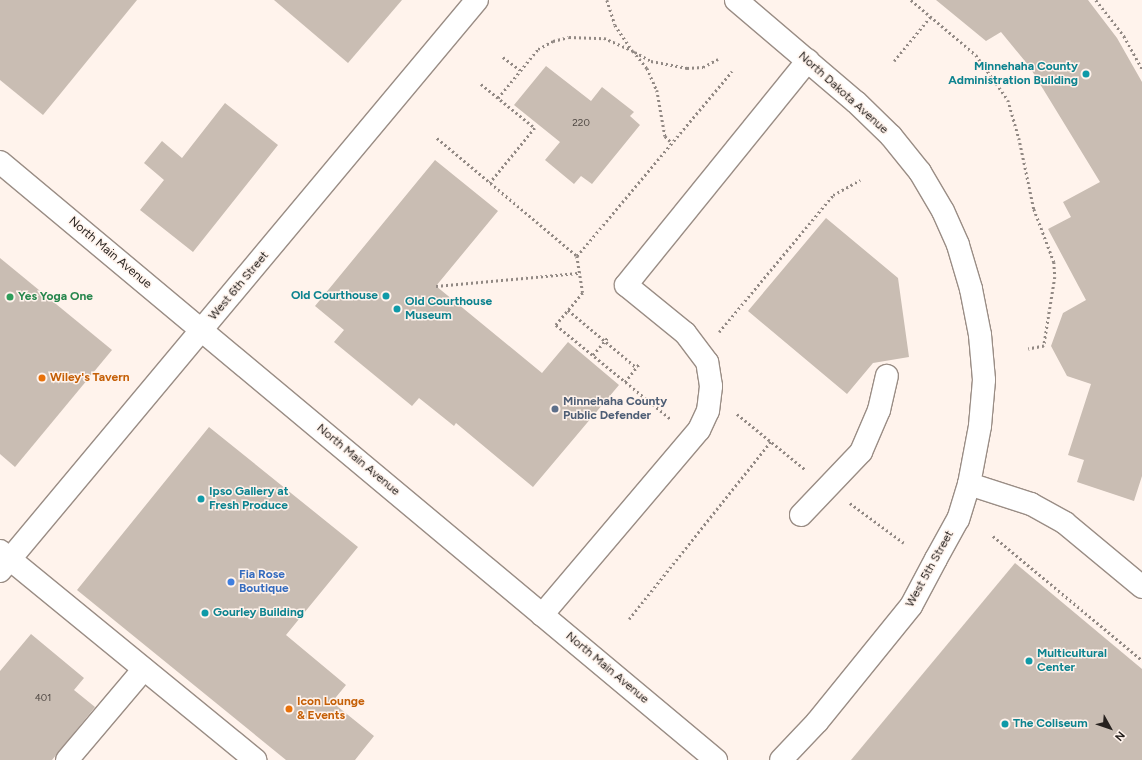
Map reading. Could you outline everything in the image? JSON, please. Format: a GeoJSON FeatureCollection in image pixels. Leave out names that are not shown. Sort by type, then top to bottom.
{"type":"FeatureCollection","features":[{"type":"Feature","properties":{"kind":"street","name":"West 6th Street"},"geometry":{"type":"LineString","coordinates":[[3,560],[203,330],[477,0]]}},
{"type":"Feature","properties":{"kind":"street","name":"North Dakota Avenue"},"geometry":{"type":"LineString","coordinates":[[736,0],[808,60],[891,136],[920,172],[943,211],[958,245],[971,289],[980,335]]}},
{"type":"Feature","properties":{"kind":"street"},"geometry":{"type":"LineString","coordinates":[[542,615],[691,439],[708,411],[711,386],[707,362],[685,334],[626,286],[808,60]]}},
{"type":"Feature","properties":{"kind":"street","name":"North Main Avenue"},"geometry":{"type":"LineString","coordinates":[[0,162],[716,760]]}},
{"type":"Feature","properties":{"kind":"street","name":"West 5th Street"},"geometry":{"type":"LineString","coordinates":[[781,760],[817,722],[911,606],[958,518],[969,484],[980,426],[984,380],[980,335]]}},
{"type":"Feature","properties":{"kind":"street"},"geometry":{"type":"LineString","coordinates":[[801,515],[861,452],[879,410],[887,376]]}},
{"type":"Feature","properties":{"kind":"street"},"geometry":{"type":"LineString","coordinates":[[969,484],[1031,504],[1064,523],[1142,587]]}},
{"type":"Feature","properties":{"kind":"street"},"geometry":{"type":"LineString","coordinates":[[3,560],[144,669],[256,760]]}},
{"type":"Feature","properties":{"kind":"street"},"geometry":{"type":"LineString","coordinates":[[67,760],[144,669]]}},
{"type":"Feature","properties":{"kind":"path"},"geometry":{"type":"LineString","coordinates":[[607,0],[615,25],[647,68],[657,90],[665,136],[672,143]]}},
{"type":"Feature","properties":{"kind":"path"},"geometry":{"type":"LineString","coordinates":[[911,0],[976,55],[995,79],[1008,100],[1019,138],[1034,209],[1054,262],[1055,277],[1044,346],[1028,349]]}},
{"type":"Feature","properties":{"kind":"path"},"geometry":{"type":"LineString","coordinates":[[1096,0],[1124,36],[1142,69]]}},
{"type":"Feature","properties":{"kind":"path"},"geometry":{"type":"LineString","coordinates":[[894,61],[931,16]]}},
{"type":"Feature","properties":{"kind":"path"},"geometry":{"type":"LineString","coordinates":[[498,98],[538,49],[553,41],[569,37],[604,38],[651,61],[687,68],[703,67],[718,59]]}},
{"type":"Feature","properties":{"kind":"path"},"geometry":{"type":"LineString","coordinates":[[503,57],[520,70]]}},
{"type":"Feature","properties":{"kind":"path"},"geometry":{"type":"LineString","coordinates":[[577,256],[732,71]]}},
{"type":"Feature","properties":{"kind":"path"},"geometry":{"type":"LineString","coordinates":[[481,84],[535,128],[490,183]]}},
{"type":"Feature","properties":{"kind":"path"},"geometry":{"type":"LineString","coordinates":[[437,138],[577,256],[583,293],[556,326],[593,355],[691,439]]}},
{"type":"Feature","properties":{"kind":"path"},"geometry":{"type":"LineString","coordinates":[[701,354],[833,195],[860,180]]}},
{"type":"Feature","properties":{"kind":"path"},"geometry":{"type":"LineString","coordinates":[[436,286],[580,273]]}},
{"type":"Feature","properties":{"kind":"path"},"geometry":{"type":"LineString","coordinates":[[568,310],[637,368]]}},
{"type":"Feature","properties":{"kind":"path"},"geometry":{"type":"LineString","coordinates":[[593,355],[608,337]]}},
{"type":"Feature","properties":{"kind":"path"},"geometry":{"type":"LineString","coordinates":[[625,382],[639,364]]}},
{"type":"Feature","properties":{"kind":"path"},"geometry":{"type":"LineString","coordinates":[[629,619],[771,441]]}},
{"type":"Feature","properties":{"kind":"path"},"geometry":{"type":"LineString","coordinates":[[993,536],[1142,660]]}},
{"type":"Feature","properties":{"kind":"building"},"geometry":{"type":"Polygon","coordinates":[[[0,0],[137,0],[43,115],[0,80],[0,0]]]}},
{"type":"Feature","properties":{"kind":"building"},"geometry":{"type":"Polygon","coordinates":[[[274,0],[402,0],[348,63],[274,0]]]}},
{"type":"Feature","properties":{"kind":"building"},"geometry":{"type":"Polygon","coordinates":[[[936,0],[1088,0],[1117,38],[1142,82],[1142,476],[1134,501],[1077,482],[1084,460],[1068,455],[1091,384],[1067,376],[1051,346],[1063,313],[1086,300],[1048,229],[1071,217],[1063,202],[1100,182],[1029,66],[1001,32],[986,41],[936,0]]]}},
{"type":"Feature","properties":{"kind":"building"},"geometry":{"type":"Polygon","coordinates":[[[546,66],[591,101],[602,87],[634,112],[630,116],[640,125],[592,184],[581,176],[574,184],[545,160],[560,142],[514,105],[546,66]]]}},
{"type":"Feature","properties":{"kind":"building"},"geometry":{"type":"Polygon","coordinates":[[[225,103],[278,145],[193,252],[140,210],[164,180],[144,163],[162,141],[182,158],[225,103]]]}},
{"type":"Feature","properties":{"kind":"building","name":"Old Courthouse"},"geometry":{"type":"Polygon","coordinates":[[[435,160],[498,211],[436,286],[542,373],[568,342],[619,385],[533,487],[456,423],[454,426],[419,398],[412,406],[334,342],[344,330],[315,306],[435,160]]]}},
{"type":"Feature","properties":{"kind":"building"},"geometry":{"type":"Polygon","coordinates":[[[826,218],[898,278],[909,357],[873,363],[847,394],[748,311],[826,218]]]}},
{"type":"Feature","properties":{"kind":"building"},"geometry":{"type":"Polygon","coordinates":[[[0,258],[112,350],[15,467],[0,454],[0,258]]]}},
{"type":"Feature","properties":{"kind":"building","name":"Gourley Building"},"geometry":{"type":"Polygon","coordinates":[[[209,427],[358,547],[286,635],[346,685],[332,702],[374,736],[355,760],[286,760],[77,590],[209,427]]]}},
{"type":"Feature","properties":{"kind":"building","name":"Multicultural Center"},"geometry":{"type":"Polygon","coordinates":[[[1015,563],[1142,669],[1142,760],[851,760],[1015,563]]]}},
{"type":"Feature","properties":{"kind":"building"},"geometry":{"type":"Polygon","coordinates":[[[31,634],[84,678],[74,690],[95,707],[52,760],[0,760],[0,671],[31,634]]]}},
{"type":"Feature","properties":{"kind":"place","name":"Minnehaha County Administration Building"},"geometry":{"type":"Point","coordinates":[1086,74]}},
{"type":"Feature","properties":{"kind":"place","name":"Old Courthouse"},"geometry":{"type":"Point","coordinates":[386,296]}},
{"type":"Feature","properties":{"kind":"place","name":"Yes Yoga One"},"geometry":{"type":"Point","coordinates":[10,297]}},
{"type":"Feature","properties":{"kind":"place","name":"Old Courthouse Museum"},"geometry":{"type":"Point","coordinates":[397,309]}},
{"type":"Feature","properties":{"kind":"place","name":"Wiley's Tavern"},"geometry":{"type":"Point","coordinates":[42,378]}},
{"type":"Feature","properties":{"kind":"place","name":"Minnehaha County Public Defender"},"geometry":{"type":"Point","coordinates":[555,409]}},
{"type":"Feature","properties":{"kind":"place","name":"Ipso Gallery at Fresh Produce"},"geometry":{"type":"Point","coordinates":[201,499]}},
{"type":"Feature","properties":{"kind":"place","name":"Fia Rose Boutique"},"geometry":{"type":"Point","coordinates":[231,582]}},
{"type":"Feature","properties":{"kind":"place","name":"Gourley Building"},"geometry":{"type":"Point","coordinates":[205,613]}},
{"type":"Feature","properties":{"kind":"place","name":"Multicultural Center"},"geometry":{"type":"Point","coordinates":[1029,661]}},
{"type":"Feature","properties":{"kind":"place","name":"Icon Lounge & Events"},"geometry":{"type":"Point","coordinates":[289,709]}},
{"type":"Feature","properties":{"kind":"place","name":"The Coliseum"},"geometry":{"type":"Point","coordinates":[1005,724]}}]}
